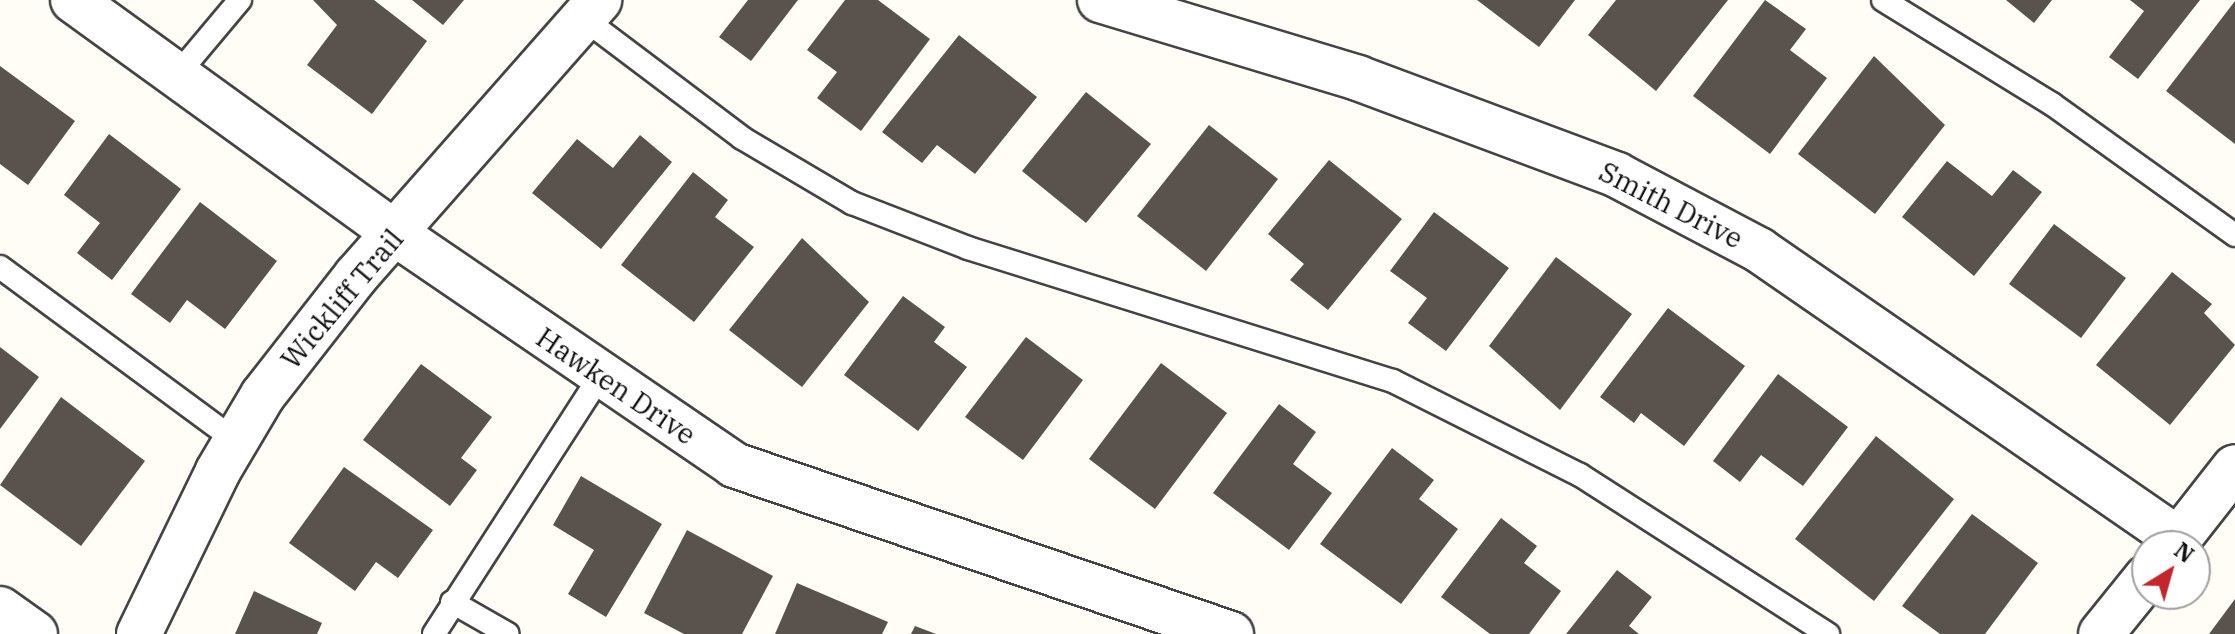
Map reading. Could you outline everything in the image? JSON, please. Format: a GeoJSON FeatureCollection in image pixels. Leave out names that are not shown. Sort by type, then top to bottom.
{"type":"FeatureCollection","features":[{"type":"Feature","properties":{"kind":"street","name":"Hawken Drive"},"geometry":{"type":"LineString","coordinates":[[73,0],[396,234],[696,442],[794,490],[1231,634]]}},
{"type":"Feature","properties":{"kind":"street","name":"Smith Drive"},"geometry":{"type":"LineString","coordinates":[[1100,0],[1358,78],[1617,175],[1759,250],[2157,530]]}},
{"type":"Feature","properties":{"kind":"street","name":"Wickliff Trail"},"geometry":{"type":"LineString","coordinates":[[139,634],[236,441],[263,395],[396,234],[591,9]]}},
{"type":"Feature","properties":{"kind":"street"},"geometry":{"type":"LineString","coordinates":[[2185,530],[2235,467]]}},
{"type":"Feature","properties":{"kind":"street"},"geometry":{"type":"LineString","coordinates":[[2101,634],[2131,597]]}},
{"type":"Feature","properties":{"kind":"street"},"geometry":{"type":"LineString","coordinates":[[0,609],[35,634]]}},
{"type":"Feature","properties":{"kind":"lane"},"geometry":{"type":"LineString","coordinates":[[177,75],[240,0]]}},
{"type":"Feature","properties":{"kind":"lane"},"geometry":{"type":"LineString","coordinates":[[1883,0],[2052,104],[2235,235]]}},
{"type":"Feature","properties":{"kind":"lane"},"geometry":{"type":"LineString","coordinates":[[591,9],[742,138],[852,203],[968,248],[1393,381],[1580,475],[1828,634]]}},
{"type":"Feature","properties":{"kind":"lane"},"geometry":{"type":"LineString","coordinates":[[0,267],[236,441]]}},
{"type":"Feature","properties":{"kind":"lane"},"geometry":{"type":"LineString","coordinates":[[434,634],[600,376]]}},
{"type":"Feature","properties":{"kind":"lane"},"geometry":{"type":"LineString","coordinates":[[452,602],[508,634]]}},
{"type":"Feature","properties":{"kind":"building"},"geometry":{"type":"Polygon","coordinates":[[[313,0],[374,0],[427,41],[372,114],[307,65],[337,25],[313,0]]]}},
{"type":"Feature","properties":{"kind":"building"},"geometry":{"type":"Polygon","coordinates":[[[412,0],[464,0],[443,25],[412,0]]]}},
{"type":"Feature","properties":{"kind":"building"},"geometry":{"type":"Polygon","coordinates":[[[748,0],[798,0],[751,61],[719,37],[748,0]]]}},
{"type":"Feature","properties":{"kind":"building"},"geometry":{"type":"Polygon","coordinates":[[[845,0],[878,0],[930,39],[861,131],[817,98],[837,72],[807,50],[845,0]]]}},
{"type":"Feature","properties":{"kind":"building"},"geometry":{"type":"Polygon","coordinates":[[[1477,0],[1575,0],[1539,47],[1477,0]]]}},
{"type":"Feature","properties":{"kind":"building"},"geometry":{"type":"Polygon","coordinates":[[[1616,0],[1728,0],[1656,91],[1588,35],[1616,0]]]}},
{"type":"Feature","properties":{"kind":"building"},"geometry":{"type":"Polygon","coordinates":[[[1765,0],[1806,29],[1790,50],[1827,78],[1770,154],[1693,96],[1765,0]]]}},
{"type":"Feature","properties":{"kind":"building"},"geometry":{"type":"Polygon","coordinates":[[[2006,0],[2052,0],[2034,23],[2006,0]]]}},
{"type":"Feature","properties":{"kind":"building"},"geometry":{"type":"Polygon","coordinates":[[[2130,0],[2200,0],[2138,79],[2109,57],[2144,11],[2130,0]]]}},
{"type":"Feature","properties":{"kind":"building"},"geometry":{"type":"Polygon","coordinates":[[[2235,1],[2235,144],[2166,91],[2235,1]]]}},
{"type":"Feature","properties":{"kind":"building"},"geometry":{"type":"Polygon","coordinates":[[[959,35],[1037,97],[975,174],[937,145],[922,163],[882,132],[959,35]]]}},
{"type":"Feature","properties":{"kind":"building"},"geometry":{"type":"Polygon","coordinates":[[[1874,56],[1945,125],[1875,214],[1798,154],[1874,56]]]}},
{"type":"Feature","properties":{"kind":"building"},"geometry":{"type":"Polygon","coordinates":[[[0,66],[75,121],[28,185],[0,164],[0,66]]]}},
{"type":"Feature","properties":{"kind":"building"},"geometry":{"type":"Polygon","coordinates":[[[1086,92],[1151,144],[1086,223],[1022,171],[1086,92]]]}},
{"type":"Feature","properties":{"kind":"building"},"geometry":{"type":"Polygon","coordinates":[[[1209,125],[1278,179],[1206,271],[1137,216],[1209,125]]]}},
{"type":"Feature","properties":{"kind":"building"},"geometry":{"type":"Polygon","coordinates":[[[109,134],[181,189],[112,280],[77,253],[100,223],[64,195],[109,134]]]}},
{"type":"Feature","properties":{"kind":"building"},"geometry":{"type":"Polygon","coordinates":[[[640,135],[672,162],[601,249],[532,193],[577,139],[613,168],[640,135]]]}},
{"type":"Feature","properties":{"kind":"building"},"geometry":{"type":"Polygon","coordinates":[[[1329,160],[1402,219],[1328,310],[1290,280],[1304,264],[1268,234],[1329,160]]]}},
{"type":"Feature","properties":{"kind":"building"},"geometry":{"type":"Polygon","coordinates":[[[1947,161],[1992,196],[2013,170],[2042,192],[1974,276],[1902,217],[1947,161]]]}},
{"type":"Feature","properties":{"kind":"building"},"geometry":{"type":"Polygon","coordinates":[[[693,172],[728,200],[715,217],[754,247],[694,322],[621,265],[693,172]]]}},
{"type":"Feature","properties":{"kind":"building"},"geometry":{"type":"Polygon","coordinates":[[[200,202],[277,261],[225,329],[187,300],[170,323],[131,294],[200,202]]]}},
{"type":"Feature","properties":{"kind":"building"},"geometry":{"type":"Polygon","coordinates":[[[1434,212],[1509,268],[1446,351],[1408,323],[1427,298],[1390,271],[1434,212]]]}},
{"type":"Feature","properties":{"kind":"building"},"geometry":{"type":"Polygon","coordinates":[[[2054,224],[2126,278],[2081,338],[2009,284],[2054,224]]]}},
{"type":"Feature","properties":{"kind":"building"},"geometry":{"type":"Polygon","coordinates":[[[802,238],[869,302],[802,387],[729,330],[802,238]]]}},
{"type":"Feature","properties":{"kind":"building"},"geometry":{"type":"Polygon","coordinates":[[[1556,257],[1632,314],[1560,410],[1489,346],[1556,257]]]}},
{"type":"Feature","properties":{"kind":"building"},"geometry":{"type":"Polygon","coordinates":[[[2172,272],[2212,304],[2204,313],[2235,345],[2170,425],[2096,365],[2172,272]]]}},
{"type":"Feature","properties":{"kind":"building"},"geometry":{"type":"Polygon","coordinates":[[[903,296],[945,327],[934,342],[967,367],[918,431],[844,375],[903,296]]]}},
{"type":"Feature","properties":{"kind":"building"},"geometry":{"type":"Polygon","coordinates":[[[1668,308],[1745,366],[1684,446],[1641,413],[1634,423],[1600,397],[1668,308]]]}},
{"type":"Feature","properties":{"kind":"building"},"geometry":{"type":"Polygon","coordinates":[[[1026,337],[1083,380],[1023,460],[965,417],[1026,337]]]}},
{"type":"Feature","properties":{"kind":"building"},"geometry":{"type":"Polygon","coordinates":[[[0,347],[39,377],[0,429],[0,347]]]}},
{"type":"Feature","properties":{"kind":"building"},"geometry":{"type":"Polygon","coordinates":[[[1161,363],[1227,413],[1155,509],[1089,459],[1161,363]]]}},
{"type":"Feature","properties":{"kind":"building"},"geometry":{"type":"Polygon","coordinates":[[[421,364],[492,417],[461,458],[477,470],[450,506],[363,440],[421,364]]]}},
{"type":"Feature","properties":{"kind":"building"},"geometry":{"type":"Polygon","coordinates":[[[1778,374],[1848,427],[1803,486],[1761,455],[1740,482],[1713,461],[1778,374]]]}},
{"type":"Feature","properties":{"kind":"building"},"geometry":{"type":"Polygon","coordinates":[[[61,397],[145,461],[81,546],[0,485],[61,397]]]}},
{"type":"Feature","properties":{"kind":"building"},"geometry":{"type":"Polygon","coordinates":[[[1279,404],[1316,432],[1293,464],[1332,493],[1289,550],[1213,493],[1279,404]]]}},
{"type":"Feature","properties":{"kind":"building"},"geometry":{"type":"Polygon","coordinates":[[[1876,436],[1954,499],[1874,601],[1795,539],[1876,436]]]}},
{"type":"Feature","properties":{"kind":"building"},"geometry":{"type":"Polygon","coordinates":[[[1392,448],[1434,480],[1419,499],[1458,529],[1401,604],[1320,544],[1392,448]]]}},
{"type":"Feature","properties":{"kind":"building"},"geometry":{"type":"Polygon","coordinates":[[[344,467],[433,530],[398,578],[376,562],[355,591],[289,543],[344,467]]]}},
{"type":"Feature","properties":{"kind":"building"},"geometry":{"type":"Polygon","coordinates":[[[581,476],[662,524],[606,617],[568,594],[594,550],[553,525],[581,476]]]}},
{"type":"Feature","properties":{"kind":"building"},"geometry":{"type":"Polygon","coordinates":[[[1972,514],[2038,563],[1985,634],[1940,634],[1902,606],[1972,514]]]}},
{"type":"Feature","properties":{"kind":"building"},"geometry":{"type":"Polygon","coordinates":[[[1501,518],[1537,546],[1524,563],[1561,591],[1529,634],[1490,634],[1441,597],[1501,518]]]}},
{"type":"Feature","properties":{"kind":"building"},"geometry":{"type":"Polygon","coordinates":[[[687,530],[773,576],[742,634],[684,634],[644,613],[687,530]]]}},
{"type":"Feature","properties":{"kind":"building"},"geometry":{"type":"Polygon","coordinates":[[[1617,570],[1652,597],[1629,626],[1639,634],[1566,634],[1617,570]]]}},
{"type":"Feature","properties":{"kind":"building"},"geometry":{"type":"Polygon","coordinates":[[[797,583],[888,622],[882,634],[775,634],[797,583]]]}},
{"type":"Feature","properties":{"kind":"building"},"geometry":{"type":"Polygon","coordinates":[[[254,591],[322,623],[317,634],[235,634],[254,591]]]}},
{"type":"Feature","properties":{"kind":"building"},"geometry":{"type":"Polygon","coordinates":[[[2235,599],[2235,634],[2209,634],[2235,599]]]}},
{"type":"Feature","properties":{"kind":"building"},"geometry":{"type":"Polygon","coordinates":[[[915,626],[936,634],[911,634],[915,626]]]}}]}
